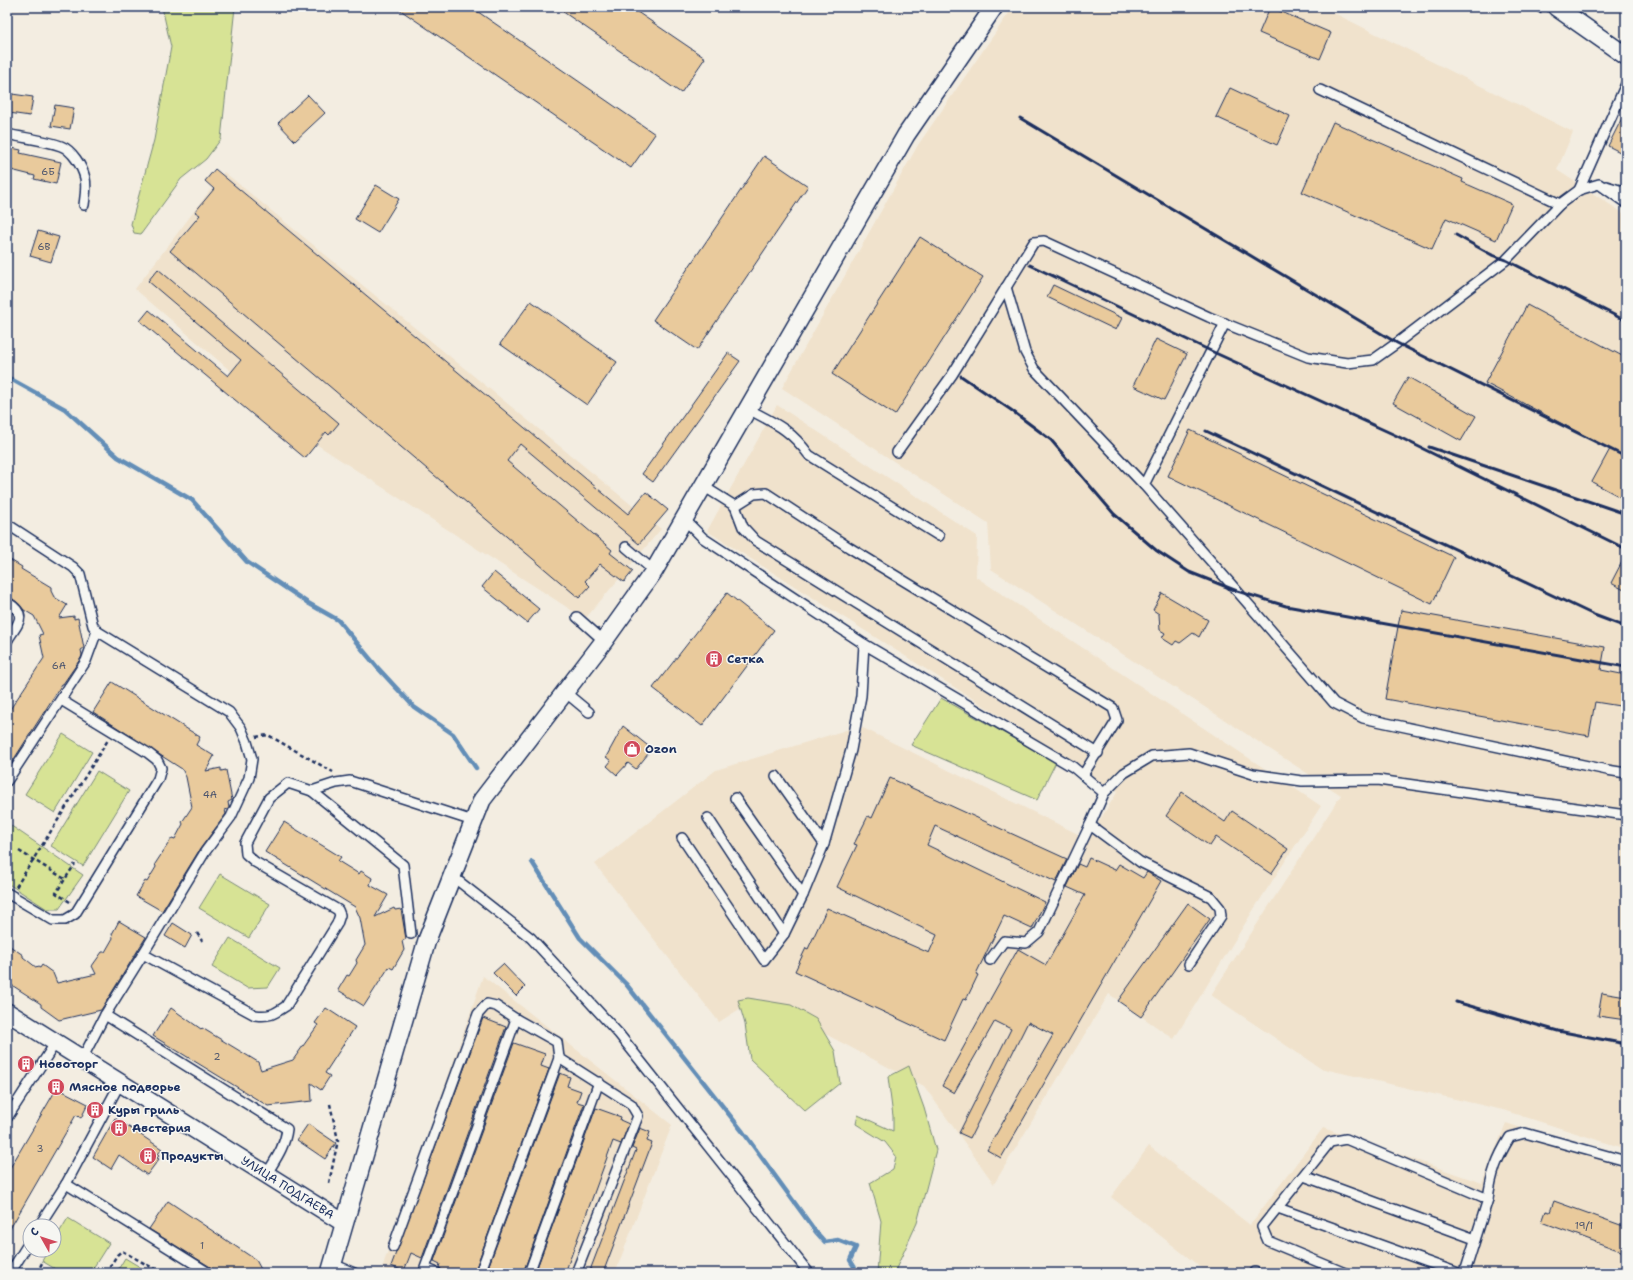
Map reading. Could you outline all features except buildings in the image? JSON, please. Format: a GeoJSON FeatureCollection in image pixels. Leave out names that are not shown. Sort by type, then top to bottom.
{"type":"FeatureCollection","features":[{"type":"Feature","properties":{"kind":"street"},"geometry":{"type":"LineString","coordinates":[[332,1269],[344,1223],[427,940],[482,800],[604,641],[654,572],[906,135],[994,7]]}},
{"type":"Feature","properties":{"kind":"street"},"geometry":{"type":"LineString","coordinates":[[1556,7],[1626,56]]}},
{"type":"Feature","properties":{"kind":"street","name":"УЛИЦА ПОДГАЕВА"},"geometry":{"type":"LineString","coordinates":[[7,1012],[344,1223]]}},
{"type":"Feature","properties":{"kind":"lane"},"geometry":{"type":"LineString","coordinates":[[1580,190],[1626,84]]}},
{"type":"Feature","properties":{"kind":"lane"},"geometry":{"type":"LineString","coordinates":[[1320,90],[1560,204]]}},
{"type":"Feature","properties":{"kind":"lane"},"geometry":{"type":"LineString","coordinates":[[7,134],[61,146],[71,152],[85,178],[86,190],[84,205]]}},
{"type":"Feature","properties":{"kind":"lane"},"geometry":{"type":"LineString","coordinates":[[1599,184],[1626,203]]}},
{"type":"Feature","properties":{"kind":"lane"},"geometry":{"type":"LineString","coordinates":[[897,452],[952,375],[1034,242],[1044,241],[1225,323],[1308,357],[1347,363],[1372,360],[1397,343],[1506,260],[1560,204],[1580,190],[1599,184],[1626,192]]}},
{"type":"Feature","properties":{"kind":"lane"},"geometry":{"type":"LineString","coordinates":[[1006,287],[1025,352],[1034,369],[1144,485],[1233,585],[1334,703],[1363,718],[1626,773]]}},
{"type":"Feature","properties":{"kind":"lane"},"geometry":{"type":"LineString","coordinates":[[1144,485],[1225,323]]}},
{"type":"Feature","properties":{"kind":"lane"},"geometry":{"type":"LineString","coordinates":[[748,409],[783,427],[799,441],[809,455],[938,536]]}},
{"type":"Feature","properties":{"kind":"lane"},"geometry":{"type":"LineString","coordinates":[[703,486],[735,506],[743,527],[756,541],[1098,753]]}},
{"type":"Feature","properties":{"kind":"lane"},"geometry":{"type":"LineString","coordinates":[[735,506],[754,494],[766,493],[850,548],[1113,708],[1117,720],[1084,775]]}},
{"type":"Feature","properties":{"kind":"lane"},"geometry":{"type":"LineString","coordinates":[[684,519],[703,538],[864,644],[1073,767],[1104,793]]}},
{"type":"Feature","properties":{"kind":"lane"},"geometry":{"type":"LineString","coordinates":[[7,524],[73,566],[80,574],[93,626],[97,631],[229,712],[241,728],[252,759],[249,778],[231,817],[205,852],[105,1015],[82,1059]]}},
{"type":"Feature","properties":{"kind":"lane"},"geometry":{"type":"LineString","coordinates":[[626,547],[654,572]]}},
{"type":"Feature","properties":{"kind":"lane"},"geometry":{"type":"LineString","coordinates":[[7,602],[16,607],[20,614],[20,620],[7,641]]}},
{"type":"Feature","properties":{"kind":"lane"},"geometry":{"type":"LineString","coordinates":[[577,617],[604,641]]}},
{"type":"Feature","properties":{"kind":"lane"},"geometry":{"type":"LineString","coordinates":[[7,781],[86,661],[97,631]]}},
{"type":"Feature","properties":{"kind":"lane"},"geometry":{"type":"LineString","coordinates":[[682,838],[764,960],[784,934],[803,895],[824,844],[851,750],[861,696],[864,644]]}},
{"type":"Feature","properties":{"kind":"lane"},"geometry":{"type":"LineString","coordinates":[[565,692],[589,712]]}},
{"type":"Feature","properties":{"kind":"lane"},"geometry":{"type":"LineString","coordinates":[[9,894],[53,920],[65,920],[74,914],[158,779],[161,768],[156,760],[148,753],[61,700]]}},
{"type":"Feature","properties":{"kind":"lane"},"geometry":{"type":"LineString","coordinates":[[990,960],[1004,940],[1026,943],[1039,932],[1104,793],[1124,774],[1152,756],[1189,753],[1254,774],[1302,781],[1378,780],[1626,815]]}},
{"type":"Feature","properties":{"kind":"lane"},"geometry":{"type":"LineString","coordinates":[[776,776],[824,844]]}},
{"type":"Feature","properties":{"kind":"lane"},"geometry":{"type":"LineString","coordinates":[[312,791],[336,783],[350,781],[473,821]]}},
{"type":"Feature","properties":{"kind":"lane"},"geometry":{"type":"LineString","coordinates":[[143,954],[255,1015],[265,1016],[274,1014],[286,1006],[337,924],[340,915],[338,910],[254,862],[246,854],[245,843],[269,798],[288,783],[312,791],[403,865],[411,934]]}},
{"type":"Feature","properties":{"kind":"lane"},"geometry":{"type":"LineString","coordinates":[[735,798],[803,895]]}},
{"type":"Feature","properties":{"kind":"lane"},"geometry":{"type":"LineString","coordinates":[[708,818],[784,934]]}},
{"type":"Feature","properties":{"kind":"lane"},"geometry":{"type":"LineString","coordinates":[[1090,825],[1140,862],[1211,897],[1220,908],[1221,916],[1189,964]]}},
{"type":"Feature","properties":{"kind":"lane"},"geometry":{"type":"LineString","coordinates":[[452,876],[531,938],[619,1034],[809,1273]]}},
{"type":"Feature","properties":{"kind":"lane"},"geometry":{"type":"LineString","coordinates":[[393,1247],[478,1014],[487,1004],[496,1006],[557,1042],[559,1058],[480,1273]]}},
{"type":"Feature","properties":{"kind":"lane"},"geometry":{"type":"LineString","coordinates":[[105,1015],[287,1129],[286,1138],[266,1175]]}},
{"type":"Feature","properties":{"kind":"lane"},"geometry":{"type":"LineString","coordinates":[[438,1273],[425,1268],[516,1019]]}},
{"type":"Feature","properties":{"kind":"lane"},"geometry":{"type":"LineString","coordinates":[[7,1118],[56,1042]]}},
{"type":"Feature","properties":{"kind":"lane"},"geometry":{"type":"LineString","coordinates":[[559,1058],[599,1082],[631,1104],[638,1116],[576,1273]]}},
{"type":"Feature","properties":{"kind":"lane"},"geometry":{"type":"LineString","coordinates":[[529,1273],[599,1082]]}},
{"type":"Feature","properties":{"kind":"lane"},"geometry":{"type":"LineString","coordinates":[[44,1218],[66,1184],[120,1083]]}},
{"type":"Feature","properties":{"kind":"lane"},"geometry":{"type":"LineString","coordinates":[[1461,1273],[1466,1270],[1488,1199],[1490,1183],[1499,1155],[1510,1137],[1525,1133],[1626,1161]]}},
{"type":"Feature","properties":{"kind":"lane"},"geometry":{"type":"LineString","coordinates":[[1345,1273],[1268,1242],[1262,1227],[1330,1142],[1346,1139],[1488,1199]]}},
{"type":"Feature","properties":{"kind":"lane"},"geometry":{"type":"LineString","coordinates":[[1304,1176],[1475,1239]]}},
{"type":"Feature","properties":{"kind":"lane"},"geometry":{"type":"LineString","coordinates":[[66,1184],[209,1273]]}},
{"type":"Feature","properties":{"kind":"lane"},"geometry":{"type":"LineString","coordinates":[[1278,1208],[1458,1273]]}},
{"type":"Feature","properties":{"kind":"lane"},"geometry":{"type":"LineString","coordinates":[[10,1273],[22,1254]]}},
{"type":"Feature","properties":{"kind":"lane"},"geometry":{"type":"LineString","coordinates":[[332,1269],[354,1273]]}},
{"type":"Feature","properties":{"kind":"path"},"geometry":{"type":"LineString","coordinates":[[9,894],[33,859],[113,732]]}},
{"type":"Feature","properties":{"kind":"path"},"geometry":{"type":"LineString","coordinates":[[245,738],[268,735],[350,781]]}},
{"type":"Feature","properties":{"kind":"path"},"geometry":{"type":"LineString","coordinates":[[19,851],[65,879]]}},
{"type":"Feature","properties":{"kind":"path"},"geometry":{"type":"LineString","coordinates":[[75,864],[56,893],[78,908]]}},
{"type":"Feature","properties":{"kind":"path"},"geometry":{"type":"LineString","coordinates":[[197,933],[202,941]]}},
{"type":"Feature","properties":{"kind":"path"},"geometry":{"type":"LineString","coordinates":[[329,1183],[338,1140],[330,1104]]}},
{"type":"Feature","properties":{"kind":"path"},"geometry":{"type":"LineString","coordinates":[[106,1273],[117,1254],[122,1251],[162,1273]]}},
{"type":"Feature","properties":{"kind":"path"},"geometry":{"type":"LineString","coordinates":[[36,1273],[43,1262]]}},
{"type":"Feature","properties":{"kind":"shaded area"},"geometry":{"type":"Polygon","coordinates":[[[1013,7],[1322,7],[1573,132],[1557,170],[1626,215],[1626,1149],[1503,1110],[1320,1068],[1211,995],[1341,795],[991,569],[988,523],[782,388],[918,145],[1013,7]]]}},
{"type":"Feature","properties":{"kind":"shaded area"},"geometry":{"type":"Polygon","coordinates":[[[224,172],[661,529],[585,619],[316,444],[135,289],[224,172]]]}},
{"type":"Feature","properties":{"kind":"shaded area"},"geometry":{"type":"Polygon","coordinates":[[[777,405],[977,536],[976,577],[1321,806],[1254,909],[1174,1039],[1109,994],[994,1184],[924,1086],[757,998],[719,1022],[595,864],[716,770],[859,726],[1088,839],[1118,791],[1083,775],[1076,764],[707,531],[777,405]]]}},
{"type":"Feature","properties":{"kind":"shaded area"},"geometry":{"type":"Polygon","coordinates":[[[483,976],[672,1125],[615,1273],[395,1273],[382,1268],[483,976]]]}},
{"type":"Feature","properties":{"kind":"shaded area"},"geometry":{"type":"Polygon","coordinates":[[[1506,1123],[1626,1162],[1626,1273],[1208,1273],[1111,1197],[1149,1146],[1250,1225],[1323,1128],[1482,1183],[1506,1123]]]}},
{"type":"Feature","properties":{"kind":"green space"},"geometry":{"type":"Polygon","coordinates":[[[162,7],[235,7],[221,139],[206,159],[181,179],[141,234],[134,233],[131,224],[154,140],[171,47],[162,7]]]}},
{"type":"Feature","properties":{"kind":"green space"},"geometry":{"type":"Polygon","coordinates":[[[941,698],[1056,762],[1037,800],[911,745],[941,698]]]}},
{"type":"Feature","properties":{"kind":"green space"},"geometry":{"type":"Polygon","coordinates":[[[63,734],[92,752],[55,813],[25,794],[63,734]]]}},
{"type":"Feature","properties":{"kind":"green space"},"geometry":{"type":"Polygon","coordinates":[[[97,771],[129,791],[83,866],[51,846],[97,771]]]}},
{"type":"Feature","properties":{"kind":"green space"},"geometry":{"type":"Polygon","coordinates":[[[7,823],[83,875],[59,909],[47,909],[7,883],[7,823]]]}},
{"type":"Feature","properties":{"kind":"green space"},"geometry":{"type":"Polygon","coordinates":[[[220,874],[270,904],[249,938],[199,908],[220,874]]]}},
{"type":"Feature","properties":{"kind":"green space"},"geometry":{"type":"Polygon","coordinates":[[[230,938],[280,968],[268,987],[247,988],[212,967],[230,938]]]}},
{"type":"Feature","properties":{"kind":"green space"},"geometry":{"type":"Polygon","coordinates":[[[748,998],[791,1005],[816,1019],[835,1051],[840,1083],[805,1111],[750,1059],[745,1024],[738,1000],[748,998]]]}},
{"type":"Feature","properties":{"kind":"green space"},"geometry":{"type":"Polygon","coordinates":[[[909,1066],[924,1108],[936,1150],[917,1223],[894,1273],[877,1273],[881,1221],[870,1183],[893,1169],[896,1156],[885,1142],[856,1124],[858,1115],[893,1131],[893,1116],[888,1077],[909,1066]]]}},
{"type":"Feature","properties":{"kind":"green space"},"geometry":{"type":"Polygon","coordinates":[[[68,1218],[109,1243],[90,1273],[62,1273],[42,1261],[44,1258],[62,1258],[62,1228],[68,1218]]]}},
{"type":"Feature","properties":{"kind":"green space"},"geometry":{"type":"Polygon","coordinates":[[[125,1258],[150,1273],[116,1273],[125,1258]]]}},
{"type":"Feature","properties":{"kind":"waterway"},"geometry":{"type":"LineString","coordinates":[[7,377],[65,409],[118,457],[192,500],[247,562],[308,603],[338,620],[377,667],[414,707],[453,734],[476,768]]}},
{"type":"Feature","properties":{"kind":"waterway"},"geometry":{"type":"LineString","coordinates":[[532,862],[580,938],[626,984],[743,1132],[816,1232],[825,1242],[838,1240],[856,1247],[850,1260],[858,1273]]}},
{"type":"Feature","properties":{"kind":"railway"},"geometry":{"type":"LineString","coordinates":[[1020,118],[1397,343],[1626,457]]}},
{"type":"Feature","properties":{"kind":"railway"},"geometry":{"type":"LineString","coordinates":[[1456,235],[1492,255],[1506,260],[1626,321]]}},
{"type":"Feature","properties":{"kind":"railway"},"geometry":{"type":"LineString","coordinates":[[1030,265],[1211,351],[1395,435],[1626,549]]}},
{"type":"Feature","properties":{"kind":"railway"},"geometry":{"type":"LineString","coordinates":[[961,376],[1011,410],[1051,440],[1114,514],[1157,551],[1189,572],[1237,591],[1286,606],[1626,667]]}},
{"type":"Feature","properties":{"kind":"railway"},"geometry":{"type":"LineString","coordinates":[[1206,431],[1594,615],[1626,627]]}},
{"type":"Feature","properties":{"kind":"railway"},"geometry":{"type":"LineString","coordinates":[[1429,447],[1626,514]]}},
{"type":"Feature","properties":{"kind":"railway"},"geometry":{"type":"LineString","coordinates":[[1456,1002],[1558,1031],[1626,1044]]}},
{"type":"Feature","properties":{"kind":"place","name":"Сетка"},"geometry":{"type":"Point","coordinates":[714,659]}},
{"type":"Feature","properties":{"kind":"place","name":"Ozon"},"geometry":{"type":"Point","coordinates":[632,749]}},
{"type":"Feature","properties":{"kind":"place","name":"Новоторг"},"geometry":{"type":"Point","coordinates":[26,1064]}},
{"type":"Feature","properties":{"kind":"place","name":"Мясное подворье"},"geometry":{"type":"Point","coordinates":[56,1087]}},
{"type":"Feature","properties":{"kind":"place","name":"Куры гриль"},"geometry":{"type":"Point","coordinates":[95,1110]}},
{"type":"Feature","properties":{"kind":"place","name":"Австерия"},"geometry":{"type":"Point","coordinates":[119,1128]}},
{"type":"Feature","properties":{"kind":"place","name":"Продукты"},"geometry":{"type":"Point","coordinates":[148,1156]}}]}
